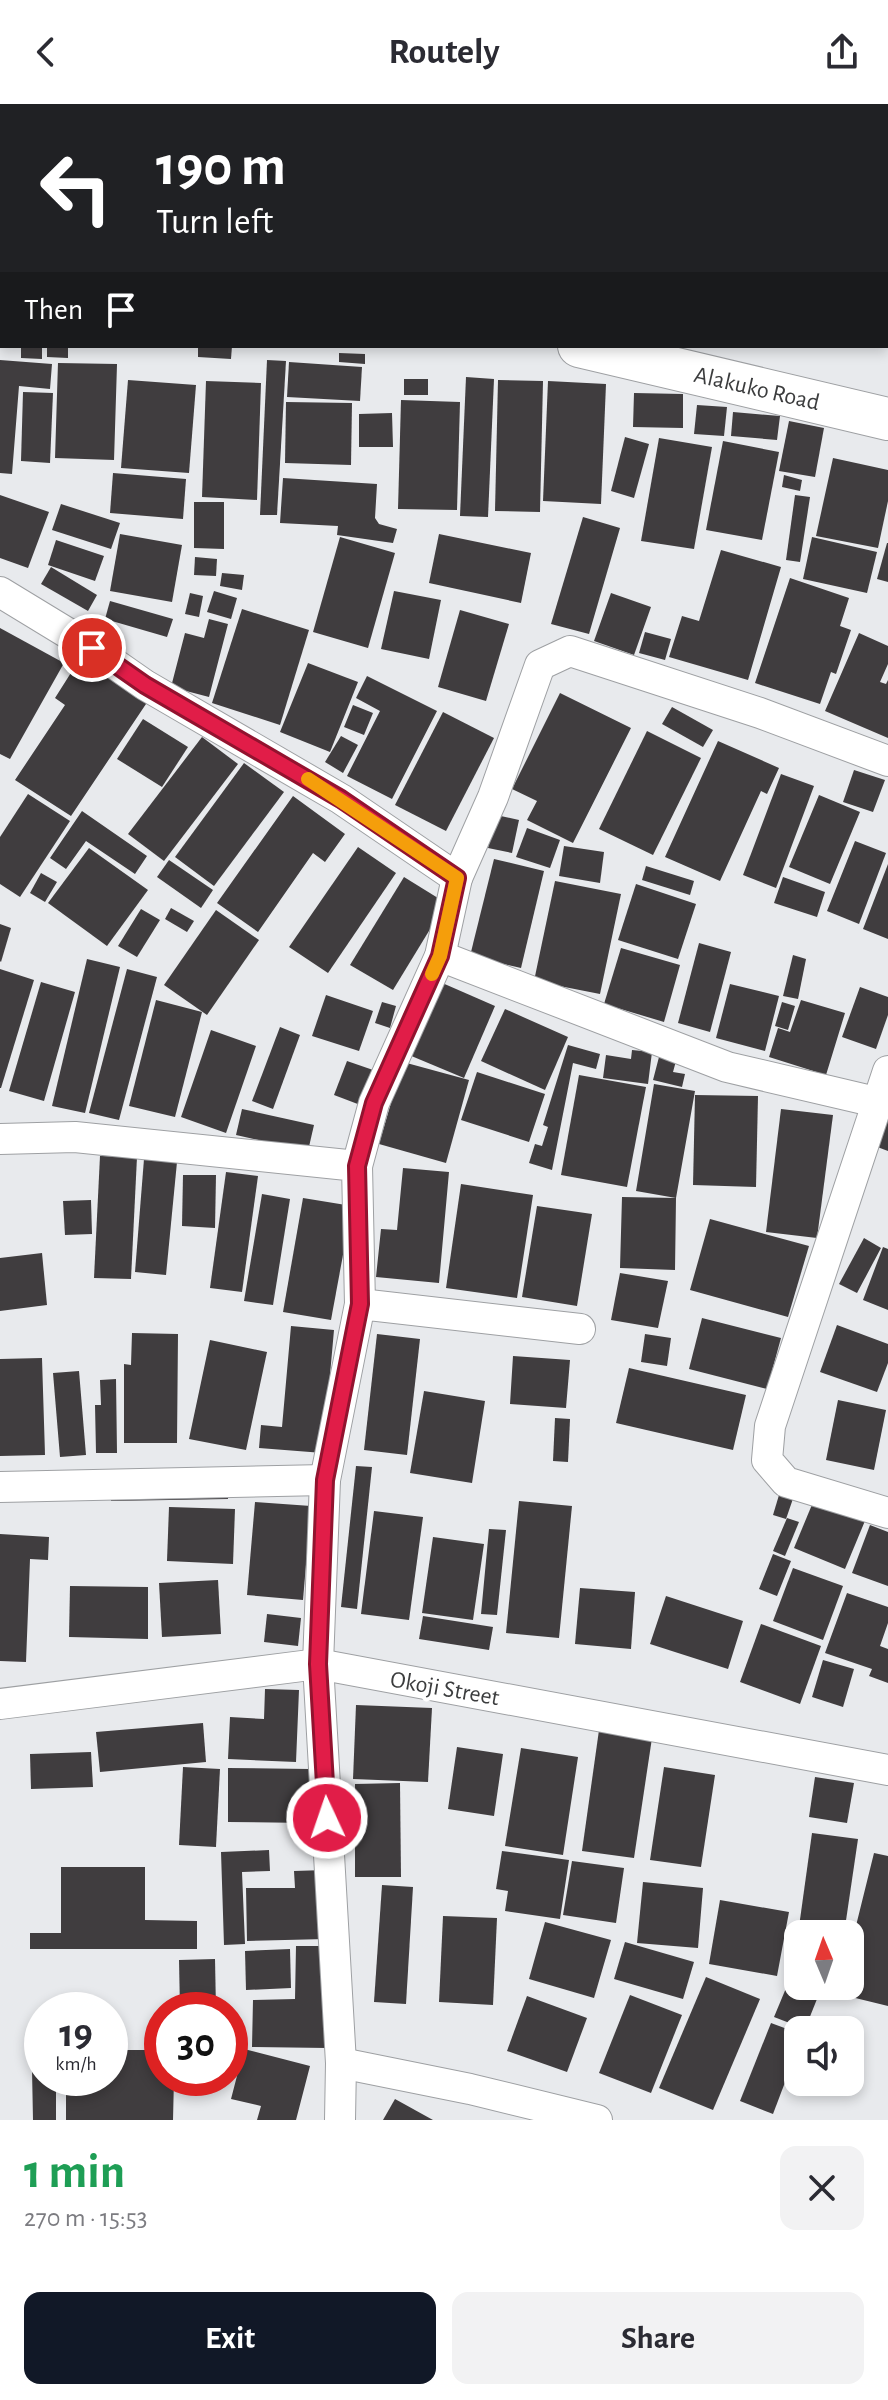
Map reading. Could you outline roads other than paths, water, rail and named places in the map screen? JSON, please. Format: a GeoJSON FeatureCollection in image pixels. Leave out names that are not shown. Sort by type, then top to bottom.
{"type":"FeatureCollection","features":[{"type":"Feature","properties":{"kind":"main road","name":"Alakuko Road"},"geometry":{"type":"LineString","coordinates":[[587,348],[888,419]]}},
{"type":"Feature","properties":{"kind":"street"},"geometry":{"type":"LineString","coordinates":[[0,592],[92,648],[145,685],[341,799],[457,878]]}},
{"type":"Feature","properties":{"kind":"street"},"geometry":{"type":"LineString","coordinates":[[340,2120],[341,2063],[318,1664],[325,1480],[360,1304],[357,1166],[374,1103],[440,956],[457,878],[493,797],[540,665],[570,651],[760,713],[888,761]]}},
{"type":"Feature","properties":{"kind":"street"},"geometry":{"type":"LineString","coordinates":[[440,956],[727,1067],[876,1102]]}},
{"type":"Feature","properties":{"kind":"street"},"geometry":{"type":"LineString","coordinates":[[888,1071],[770,1426],[767,1460],[786,1482],[888,1513]]}},
{"type":"Feature","properties":{"kind":"street"},"geometry":{"type":"LineString","coordinates":[[0,1139],[75,1137],[357,1166]]}},
{"type":"Feature","properties":{"kind":"street"},"geometry":{"type":"LineString","coordinates":[[360,1304],[580,1329]]}},
{"type":"Feature","properties":{"kind":"street"},"geometry":{"type":"LineString","coordinates":[[0,1487],[325,1480]]}},
{"type":"Feature","properties":{"kind":"street","name":"Okoji Street"},"geometry":{"type":"LineString","coordinates":[[0,1704],[318,1664],[888,1770]]}},
{"type":"Feature","properties":{"kind":"street"},"geometry":{"type":"LineString","coordinates":[[341,2063],[470,2089],[597,2120]]}}]}
